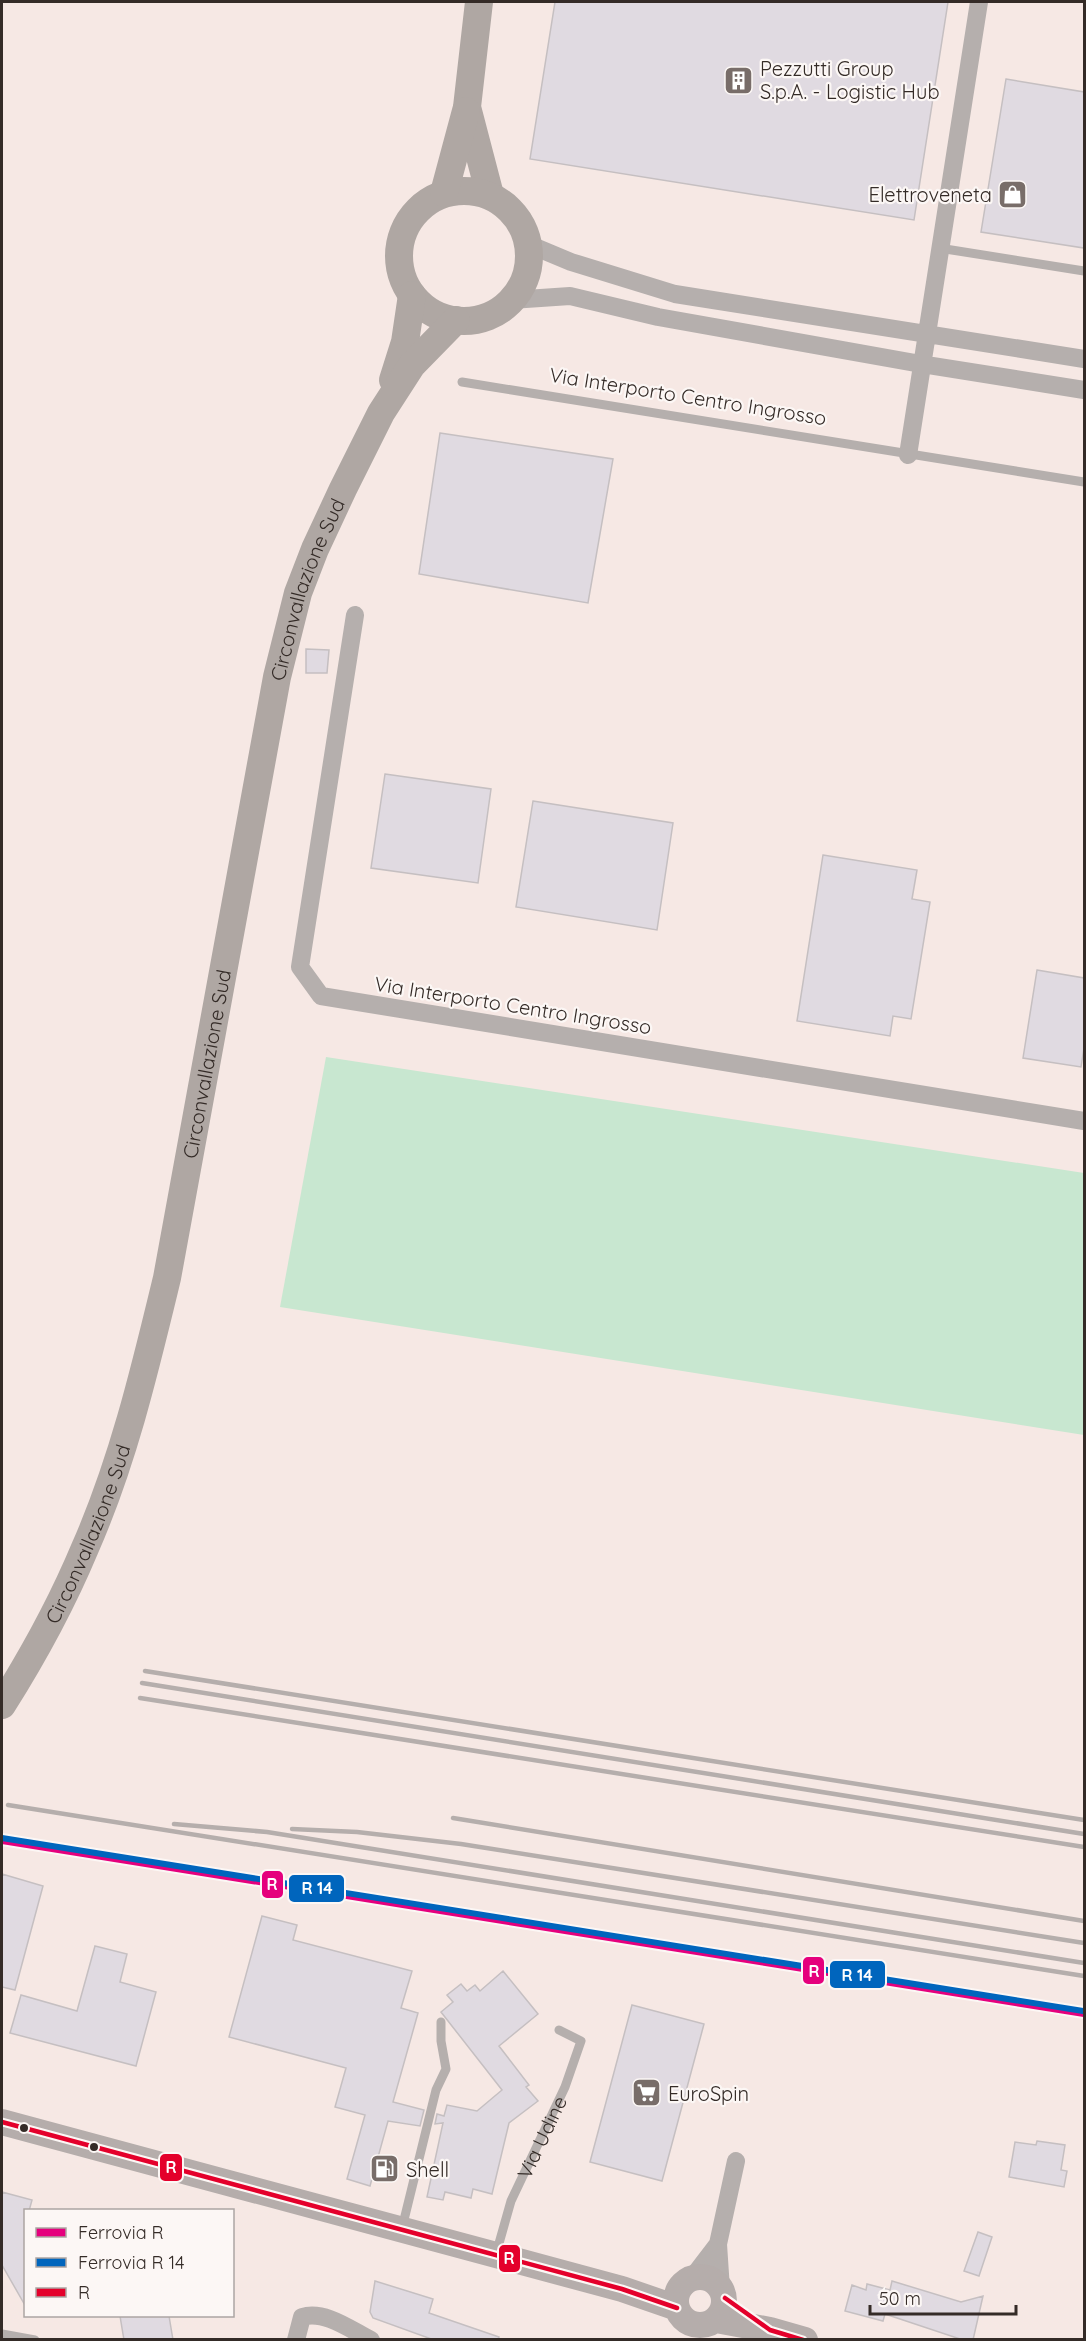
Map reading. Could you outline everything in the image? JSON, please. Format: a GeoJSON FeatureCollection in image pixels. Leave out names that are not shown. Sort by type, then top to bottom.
{"type":"FeatureCollection","features":[{"type":"Feature","properties":{"kind":"main road"},"geometry":{"type":"LineString","coordinates":[[444,193],[467,106],[479,2]]}},
{"type":"Feature","properties":{"kind":"main road"},"geometry":{"type":"LineString","coordinates":[[467,106],[490,195]]}},
{"type":"Feature","properties":{"kind":"main road"},"geometry":{"type":"LineString","coordinates":[[459,190],[490,195],[515,215],[524,229],[528,244],[527,274],[512,300],[500,310],[486,317],[456,320],[439,316],[424,308],[412,295],[403,280],[399,262],[399,245],[405,228],[414,213],[428,201],[444,193],[459,190]]}},
{"type":"Feature","properties":{"kind":"main road"},"geometry":{"type":"LineString","coordinates":[[381,413],[405,342],[412,295]]}},
{"type":"Feature","properties":{"kind":"main road"},"geometry":{"type":"LineString","coordinates":[[381,413],[412,364],[456,320]]}},
{"type":"Feature","properties":{"kind":"main road","name":"Circonvallazione Sud"},"geometry":{"type":"LineString","coordinates":[[2,1705],[51,1620],[86,1548],[124,1441],[145,1369],[167,1278],[275,689],[288,630],[298,592],[315,549],[381,413]]}},
{"type":"Feature","properties":{"kind":"main road"},"geometry":{"type":"LineString","coordinates":[[2,2122],[622,2289],[682,2293],[706,2277],[713,2280],[720,2302],[770,2330],[805,2340]]}},
{"type":"Feature","properties":{"kind":"main road"},"geometry":{"type":"LineString","coordinates":[[682,2293],[681,2315],[693,2324],[709,2324],[720,2302]]}},
{"type":"Feature","properties":{"kind":"street"},"geometry":{"type":"LineString","coordinates":[[908,455],[925,333],[979,2]]}},
{"type":"Feature","properties":{"kind":"street"},"geometry":{"type":"LineString","coordinates":[[528,244],[571,262],[675,294],[1084,359]]}},
{"type":"Feature","properties":{"kind":"street"},"geometry":{"type":"LineString","coordinates":[[512,300],[541,296],[570,296],[658,317],[921,364],[1084,390]]}},
{"type":"Feature","properties":{"kind":"street","name":"Via Interporto Centro Ingrosso"},"geometry":{"type":"LineString","coordinates":[[355,615],[300,967],[321,996],[1084,1121]]}},
{"type":"Feature","properties":{"kind":"street"},"geometry":{"type":"LineString","coordinates":[[720,2302],[718,2244],[736,2161]]}},
{"type":"Feature","properties":{"kind":"street"},"geometry":{"type":"LineString","coordinates":[[682,2293],[718,2244]]}},
{"type":"Feature","properties":{"kind":"street"},"geometry":{"type":"LineString","coordinates":[[296,2340],[302,2317],[313,2313],[372,2340]]}},
{"type":"Feature","properties":{"kind":"lane"},"geometry":{"type":"LineString","coordinates":[[939,248],[1084,271]]}},
{"type":"Feature","properties":{"kind":"lane","name":"Via Interporto Centro Ingrosso"},"geometry":{"type":"LineString","coordinates":[[462,382],[1084,482]]}},
{"type":"Feature","properties":{"kind":"lane"},"geometry":{"type":"LineString","coordinates":[[401,2230],[436,2090],[446,2069],[441,2041],[441,2022]]}},
{"type":"Feature","properties":{"kind":"lane","name":"Via Udine"},"geometry":{"type":"LineString","coordinates":[[495,2256],[511,2201],[565,2087],[581,2041],[559,2030]]}},
{"type":"Feature","properties":{"kind":"lane"},"geometry":{"type":"LineString","coordinates":[[2,2334],[35,2340]]}},
{"type":"Feature","properties":{"kind":"green space"},"geometry":{"type":"Polygon","coordinates":[[[326,1057],[1084,1173],[1084,1435],[280,1307],[326,1057]]]}},
{"type":"Feature","properties":{"kind":"building","name":"Pezzutti Group S.p.A. - Logistic Hub"},"geometry":{"type":"Polygon","coordinates":[[[555,2],[948,2],[914,220],[530,159],[555,2]]]}},
{"type":"Feature","properties":{"kind":"building"},"geometry":{"type":"Polygon","coordinates":[[[1006,79],[1084,92],[1084,248],[981,232],[1006,79]]]}},
{"type":"Feature","properties":{"kind":"building"},"geometry":{"type":"Polygon","coordinates":[[[440,433],[613,459],[588,603],[419,574],[440,433]]]}},
{"type":"Feature","properties":{"kind":"building"},"geometry":{"type":"Polygon","coordinates":[[[306,649],[329,650],[327,673],[306,673],[306,649]]]}},
{"type":"Feature","properties":{"kind":"building"},"geometry":{"type":"Polygon","coordinates":[[[385,774],[491,789],[478,883],[371,868],[385,774]]]}},
{"type":"Feature","properties":{"kind":"building"},"geometry":{"type":"Polygon","coordinates":[[[533,801],[673,823],[657,930],[516,907],[533,801]]]}},
{"type":"Feature","properties":{"kind":"building"},"geometry":{"type":"Polygon","coordinates":[[[823,855],[917,870],[912,899],[930,902],[911,1019],[893,1016],[890,1036],[797,1021],[823,855]]]}},
{"type":"Feature","properties":{"kind":"building"},"geometry":{"type":"Polygon","coordinates":[[[1037,970],[1084,978],[1084,1048],[1081,1067],[1023,1058],[1037,970]]]}},
{"type":"Feature","properties":{"kind":"building"},"geometry":{"type":"Polygon","coordinates":[[[2,1874],[43,1886],[15,1990],[2,1987],[2,1874]]]}},
{"type":"Feature","properties":{"kind":"building"},"geometry":{"type":"Polygon","coordinates":[[[262,1916],[297,1925],[293,1940],[412,1971],[401,2008],[418,2013],[393,2102],[424,2110],[420,2126],[388,2121],[370,2186],[347,2179],[365,2115],[335,2107],[346,2068],[229,2037],[262,1916]]]}},
{"type":"Feature","properties":{"kind":"building"},"geometry":{"type":"Polygon","coordinates":[[[95,1946],[127,1954],[120,1982],[156,1992],[136,2066],[10,2033],[21,1995],[77,2011],[95,1946]]]}},
{"type":"Feature","properties":{"kind":"building"},"geometry":{"type":"Polygon","coordinates":[[[503,1971],[538,2014],[499,2046],[529,2085],[526,2087],[538,2101],[509,2123],[492,2194],[473,2189],[471,2198],[445,2192],[443,2200],[427,2197],[443,2123],[435,2124],[437,2114],[444,2116],[447,2105],[477,2111],[502,2090],[441,2012],[453,2002],[447,1995],[461,1984],[467,1991],[475,1985],[480,1991],[503,1971]]]}},
{"type":"Feature","properties":{"kind":"building","name":"EuroSpin"},"geometry":{"type":"Polygon","coordinates":[[[632,2005],[704,2024],[662,2181],[590,2162],[632,2005]]]}},
{"type":"Feature","properties":{"kind":"building"},"geometry":{"type":"Polygon","coordinates":[[[1037,2141],[1065,2145],[1061,2170],[1067,2171],[1064,2187],[1009,2177],[1015,2142],[1036,2145],[1037,2141]]]}},
{"type":"Feature","properties":{"kind":"building"},"geometry":{"type":"Polygon","coordinates":[[[2,2192],[32,2200],[30,2209],[24,2209],[24,2304],[2,2265],[2,2192]]]}},
{"type":"Feature","properties":{"kind":"building"},"geometry":{"type":"Polygon","coordinates":[[[978,2232],[992,2237],[979,2276],[964,2271],[978,2232]]]}},
{"type":"Feature","properties":{"kind":"building"},"geometry":{"type":"Polygon","coordinates":[[[375,2281],[433,2299],[429,2313],[499,2337],[498,2340],[434,2340],[373,2318],[370,2312],[375,2281]]]}},
{"type":"Feature","properties":{"kind":"building"},"geometry":{"type":"Polygon","coordinates":[[[892,2281],[961,2302],[983,2296],[973,2340],[963,2340],[885,2314],[883,2321],[845,2311],[852,2285],[866,2290],[867,2284],[890,2290],[892,2281]]]}},
{"type":"Feature","properties":{"kind":"building"},"geometry":{"type":"Polygon","coordinates":[[[120,2317],[169,2317],[173,2340],[124,2340],[120,2317]]]}},
{"type":"Feature","properties":{"kind":"railway"},"geometry":{"type":"LineString","coordinates":[[145,1671],[1084,1820]]}},
{"type":"Feature","properties":{"kind":"railway"},"geometry":{"type":"LineString","coordinates":[[142,1683],[1084,1834]]}},
{"type":"Feature","properties":{"kind":"railway"},"geometry":{"type":"LineString","coordinates":[[140,1698],[1084,1847]]}},
{"type":"Feature","properties":{"kind":"railway"},"geometry":{"type":"LineString","coordinates":[[8,1805],[1084,1976]]}},
{"type":"Feature","properties":{"kind":"railway"},"geometry":{"type":"LineString","coordinates":[[453,1818],[1084,1921]]}},
{"type":"Feature","properties":{"kind":"railway"},"geometry":{"type":"LineString","coordinates":[[174,1824],[267,1832],[1084,1963]]}},
{"type":"Feature","properties":{"kind":"railway"},"geometry":{"type":"LineString","coordinates":[[292,1829],[357,1832],[461,1844],[1084,1943]]}},
{"type":"Feature","properties":{"kind":"rail line","name":"R"},"geometry":{"type":"LineString","coordinates":[[2,1841],[1084,2014]]}},
{"type":"Feature","properties":{"kind":"transit line"},"geometry":{"type":"LineString","coordinates":[[2,1838],[1083,2011]]}},
{"type":"Feature","properties":{"kind":"transit line","name":"R"},"geometry":{"type":"LineString","coordinates":[[2,2122],[622,2289],[677,2308]]}},
{"type":"Feature","properties":{"kind":"transit line","name":"R"},"geometry":{"type":"LineString","coordinates":[[725,2298],[770,2330],[803,2340]]}},
{"type":"Feature","properties":{"kind":"place","name":"Pezzutti Group S.p.A. - Logistic Hub"},"geometry":{"type":"Point","coordinates":[739,80]}},
{"type":"Feature","properties":{"kind":"place","name":"Elettroveneta"},"geometry":{"type":"Point","coordinates":[1013,194]}},
{"type":"Feature","properties":{"kind":"place","name":"EuroSpin"},"geometry":{"type":"Point","coordinates":[647,2093]}},
{"type":"Feature","properties":{"kind":"place","name":"Shell"},"geometry":{"type":"Point","coordinates":[385,2169]}}]}
